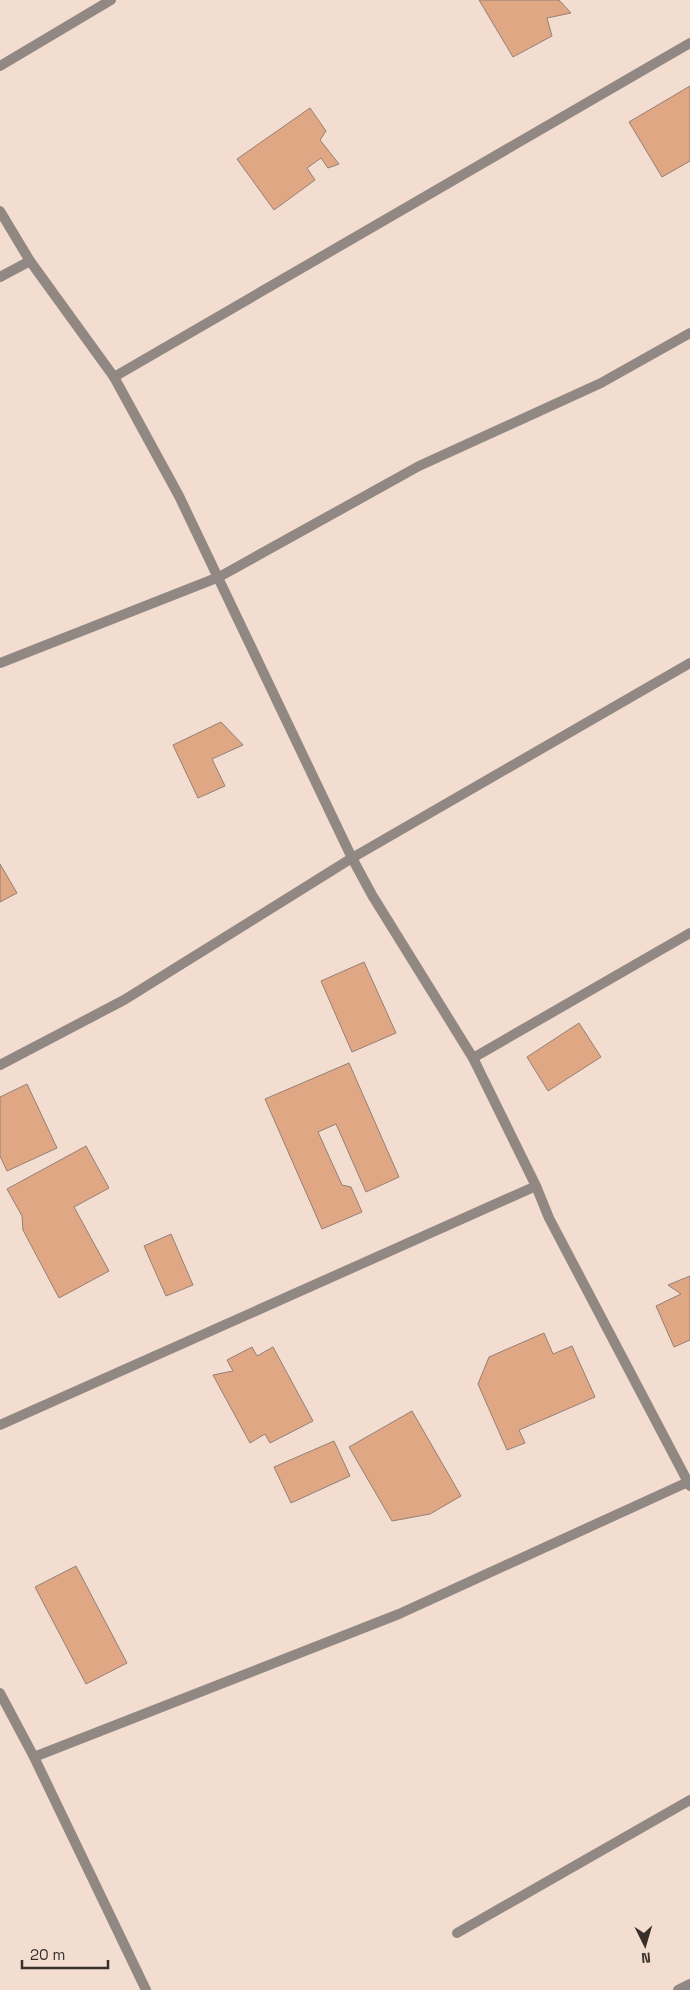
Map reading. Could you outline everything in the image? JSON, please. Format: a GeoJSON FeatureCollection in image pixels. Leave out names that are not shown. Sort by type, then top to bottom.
{"type":"FeatureCollection","features":[{"type":"Feature","properties":{"kind":"street"},"geometry":{"type":"LineString","coordinates":[[0,66],[111,0]]}},
{"type":"Feature","properties":{"kind":"street"},"geometry":{"type":"LineString","coordinates":[[114,377],[690,43]]}},
{"type":"Feature","properties":{"kind":"street"},"geometry":{"type":"LineString","coordinates":[[0,211],[30,261],[114,377],[179,496],[219,576],[352,858],[372,895],[473,1058],[536,1186],[549,1218],[689,1484],[398,1614],[34,1757]]}},
{"type":"Feature","properties":{"kind":"street"},"geometry":{"type":"LineString","coordinates":[[0,277],[30,261]]}},
{"type":"Feature","properties":{"kind":"street"},"geometry":{"type":"LineString","coordinates":[[0,663],[219,576],[419,466],[601,383],[690,333]]}},
{"type":"Feature","properties":{"kind":"street"},"geometry":{"type":"LineString","coordinates":[[0,1065],[124,1000],[352,858],[690,663]]}},
{"type":"Feature","properties":{"kind":"street"},"geometry":{"type":"LineString","coordinates":[[473,1058],[690,933]]}},
{"type":"Feature","properties":{"kind":"street"},"geometry":{"type":"LineString","coordinates":[[0,1425],[536,1186]]}},
{"type":"Feature","properties":{"kind":"street"},"geometry":{"type":"LineString","coordinates":[[0,1693],[34,1757],[146,1990]]}},
{"type":"Feature","properties":{"kind":"street"},"geometry":{"type":"LineString","coordinates":[[457,1933],[690,1800]]}},
{"type":"Feature","properties":{"kind":"street"},"geometry":{"type":"LineString","coordinates":[[678,1990],[690,1984]]}},
{"type":"Feature","properties":{"kind":"building"},"geometry":{"type":"Polygon","coordinates":[[[479,0],[559,0],[571,13],[547,18],[552,36],[513,57],[479,0]]]}},
{"type":"Feature","properties":{"kind":"building"},"geometry":{"type":"Polygon","coordinates":[[[690,86],[690,161],[662,177],[629,122],[690,86]]]}},
{"type":"Feature","properties":{"kind":"building"},"geometry":{"type":"Polygon","coordinates":[[[310,108],[326,131],[320,140],[339,164],[328,168],[321,158],[307,168],[315,180],[274,210],[237,159],[310,108]]]}},
{"type":"Feature","properties":{"kind":"building"},"geometry":{"type":"Polygon","coordinates":[[[221,722],[243,745],[212,759],[225,786],[198,798],[173,745],[221,722]]]}},
{"type":"Feature","properties":{"kind":"building"},"geometry":{"type":"Polygon","coordinates":[[[0,864],[17,893],[0,902],[0,864]]]}},
{"type":"Feature","properties":{"kind":"building"},"geometry":{"type":"Polygon","coordinates":[[[364,962],[396,1033],[352,1052],[321,981],[364,962]]]}},
{"type":"Feature","properties":{"kind":"building"},"geometry":{"type":"Polygon","coordinates":[[[579,1023],[601,1057],[548,1091],[527,1057],[579,1023]]]}},
{"type":"Feature","properties":{"kind":"building"},"geometry":{"type":"Polygon","coordinates":[[[349,1063],[399,1177],[366,1192],[336,1124],[318,1132],[342,1185],[351,1187],[362,1212],[322,1229],[265,1099],[349,1063]]]}},
{"type":"Feature","properties":{"kind":"building"},"geometry":{"type":"Polygon","coordinates":[[[27,1084],[57,1148],[7,1171],[0,1156],[0,1097],[27,1084]]]}},
{"type":"Feature","properties":{"kind":"building"},"geometry":{"type":"Polygon","coordinates":[[[86,1146],[109,1188],[74,1207],[109,1271],[59,1298],[23,1230],[22,1216],[7,1189],[86,1146]]]}},
{"type":"Feature","properties":{"kind":"building"},"geometry":{"type":"Polygon","coordinates":[[[171,1234],[193,1285],[166,1296],[144,1246],[171,1234]]]}},
{"type":"Feature","properties":{"kind":"building"},"geometry":{"type":"Polygon","coordinates":[[[690,1276],[690,1340],[674,1347],[656,1306],[681,1294],[668,1285],[690,1276]]]}},
{"type":"Feature","properties":{"kind":"building"},"geometry":{"type":"Polygon","coordinates":[[[544,1333],[553,1354],[572,1346],[595,1397],[519,1430],[525,1443],[507,1450],[478,1384],[489,1357],[544,1333]]]}},
{"type":"Feature","properties":{"kind":"building"},"geometry":{"type":"Polygon","coordinates":[[[252,1347],[257,1356],[273,1347],[313,1421],[270,1443],[265,1434],[250,1443],[213,1375],[233,1371],[227,1360],[252,1347]]]}},
{"type":"Feature","properties":{"kind":"building"},"geometry":{"type":"Polygon","coordinates":[[[412,1411],[461,1496],[430,1514],[392,1521],[349,1447],[412,1411]]]}},
{"type":"Feature","properties":{"kind":"building"},"geometry":{"type":"Polygon","coordinates":[[[334,1441],[350,1476],[291,1503],[274,1467],[334,1441]]]}},
{"type":"Feature","properties":{"kind":"building"},"geometry":{"type":"Polygon","coordinates":[[[76,1566],[127,1663],[86,1684],[35,1587],[76,1566]]]}}]}
